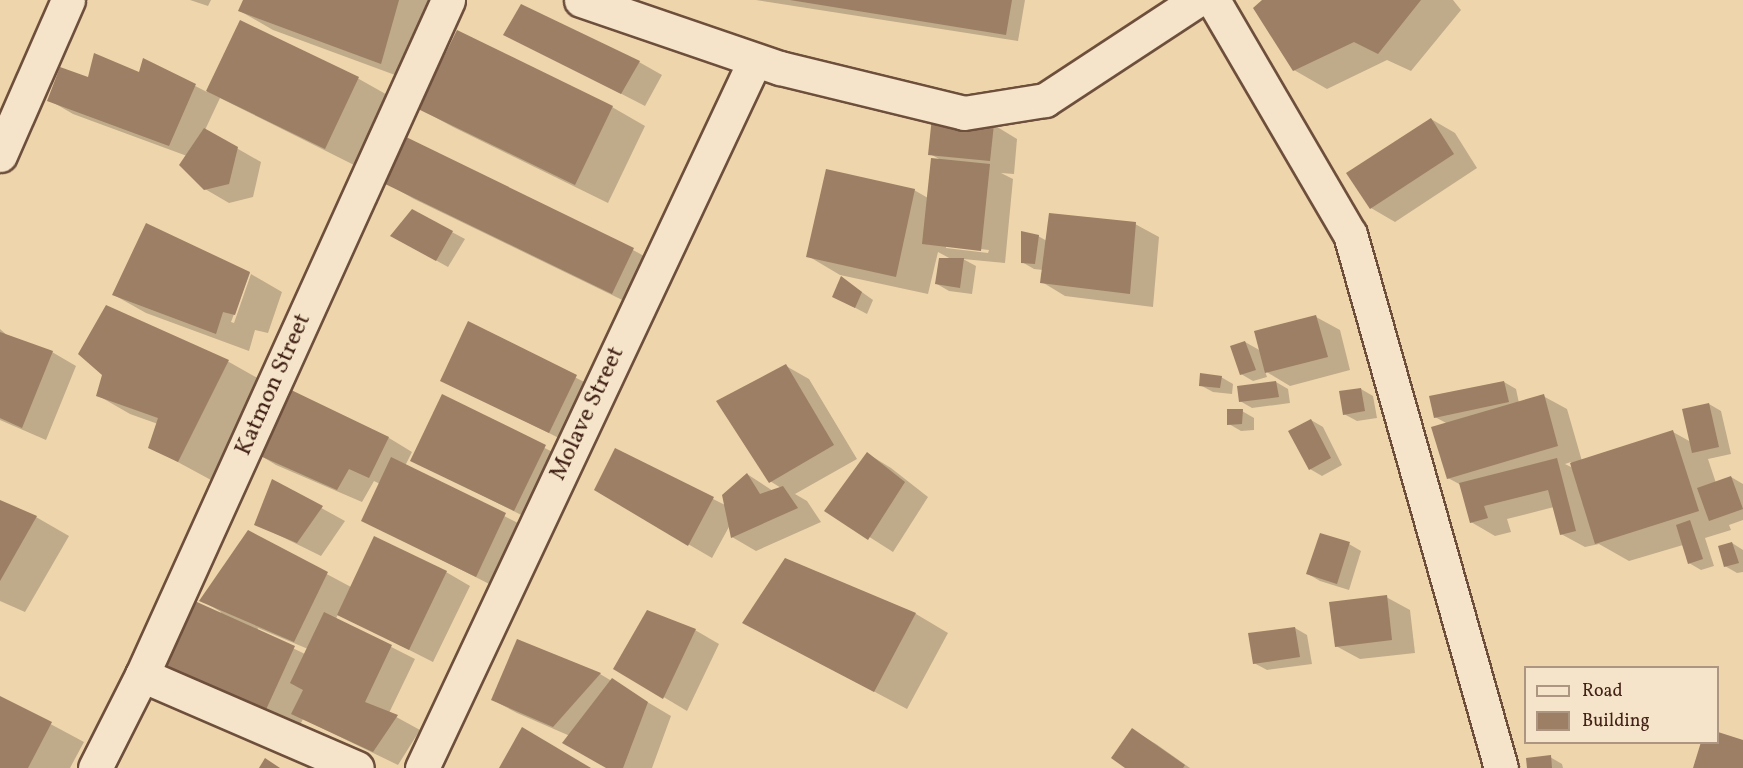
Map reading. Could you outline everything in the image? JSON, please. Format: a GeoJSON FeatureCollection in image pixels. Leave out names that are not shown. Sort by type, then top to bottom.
{"type":"FeatureCollection","features":[{"type":"Feature","properties":{"kind":"street"},"geometry":{"type":"LineString","coordinates":[[0,155],[68,0]]}},
{"type":"Feature","properties":{"kind":"street","name":"Katmon Street"},"geometry":{"type":"LineString","coordinates":[[95,768],[142,675],[448,0]]}},
{"type":"Feature","properties":{"kind":"street"},"geometry":{"type":"LineString","coordinates":[[581,0],[755,60],[964,113],[1045,100],[1197,0]]}},
{"type":"Feature","properties":{"kind":"street"},"geometry":{"type":"LineString","coordinates":[[1213,0],[1350,234],[1501,768]]}},
{"type":"Feature","properties":{"kind":"street","name":"Molave Street"},"geometry":{"type":"LineString","coordinates":[[422,768],[755,60]]}},
{"type":"Feature","properties":{"kind":"street"},"geometry":{"type":"LineString","coordinates":[[142,675],[357,768]]}},
{"type":"Feature","properties":{"kind":"building"},"geometry":{"type":"Polygon","coordinates":[[[243,0],[399,0],[381,64],[238,11],[243,0]]]}},
{"type":"Feature","properties":{"kind":"building"},"geometry":{"type":"Polygon","coordinates":[[[790,0],[1012,0],[1006,35],[790,0]]]}},
{"type":"Feature","properties":{"kind":"building"},"geometry":{"type":"Polygon","coordinates":[[[1262,0],[1421,0],[1378,54],[1354,42],[1293,71],[1253,8],[1262,0]]]}},
{"type":"Feature","properties":{"kind":"building"},"geometry":{"type":"Polygon","coordinates":[[[521,4],[640,61],[621,94],[503,35],[521,4]]]}},
{"type":"Feature","properties":{"kind":"building"},"geometry":{"type":"Polygon","coordinates":[[[240,20],[359,77],[325,149],[206,91],[240,20]]]}},
{"type":"Feature","properties":{"kind":"building"},"geometry":{"type":"Polygon","coordinates":[[[457,30],[613,106],[575,185],[418,109],[457,30]]]}},
{"type":"Feature","properties":{"kind":"building"},"geometry":{"type":"Polygon","coordinates":[[[94,53],[139,72],[143,58],[196,84],[169,146],[47,101],[60,67],[88,77],[94,53]]]}},
{"type":"Feature","properties":{"kind":"building"},"geometry":{"type":"Polygon","coordinates":[[[932,117],[994,124],[990,161],[928,155],[932,117]]]}},
{"type":"Feature","properties":{"kind":"building"},"geometry":{"type":"Polygon","coordinates":[[[1431,118],[1454,154],[1370,209],[1346,173],[1431,118]]]}},
{"type":"Feature","properties":{"kind":"building"},"geometry":{"type":"Polygon","coordinates":[[[204,128],[238,147],[229,184],[204,190],[179,165],[204,128]]]}},
{"type":"Feature","properties":{"kind":"building"},"geometry":{"type":"Polygon","coordinates":[[[402,135],[634,248],[612,294],[379,181],[402,135]]]}},
{"type":"Feature","properties":{"kind":"building"},"geometry":{"type":"Polygon","coordinates":[[[931,158],[990,164],[981,251],[922,244],[931,158]]]}},
{"type":"Feature","properties":{"kind":"building"},"geometry":{"type":"Polygon","coordinates":[[[826,169],[915,189],[896,277],[806,257],[826,169]]]}},
{"type":"Feature","properties":{"kind":"building"},"geometry":{"type":"Polygon","coordinates":[[[412,209],[453,231],[436,261],[390,236],[412,209]]]}},
{"type":"Feature","properties":{"kind":"building"},"geometry":{"type":"Polygon","coordinates":[[[1049,213],[1136,222],[1130,294],[1040,283],[1049,213]]]}},
{"type":"Feature","properties":{"kind":"building"},"geometry":{"type":"Polygon","coordinates":[[[146,223],[250,272],[235,315],[223,312],[216,334],[112,295],[146,223]]]}},
{"type":"Feature","properties":{"kind":"building"},"geometry":{"type":"Polygon","coordinates":[[[1021,231],[1039,235],[1035,264],[1021,263],[1021,231]]]}},
{"type":"Feature","properties":{"kind":"building"},"geometry":{"type":"Polygon","coordinates":[[[939,258],[964,258],[960,288],[935,284],[939,258]]]}},
{"type":"Feature","properties":{"kind":"building"},"geometry":{"type":"Polygon","coordinates":[[[841,276],[862,292],[855,308],[832,297],[841,276]]]}},
{"type":"Feature","properties":{"kind":"building"},"geometry":{"type":"Polygon","coordinates":[[[106,305],[229,360],[178,462],[148,448],[158,418],[96,396],[102,375],[78,354],[106,305]]]}},
{"type":"Feature","properties":{"kind":"building"},"geometry":{"type":"Polygon","coordinates":[[[1316,315],[1328,357],[1265,373],[1254,331],[1316,315]]]}},
{"type":"Feature","properties":{"kind":"building"},"geometry":{"type":"Polygon","coordinates":[[[468,321],[577,375],[549,433],[440,381],[468,321]]]}},
{"type":"Feature","properties":{"kind":"building"},"geometry":{"type":"Polygon","coordinates":[[[0,332],[53,351],[22,428],[0,418],[0,332]]]}},
{"type":"Feature","properties":{"kind":"building"},"geometry":{"type":"Polygon","coordinates":[[[1245,341],[1256,370],[1240,375],[1230,346],[1245,341]]]}},
{"type":"Feature","properties":{"kind":"building"},"geometry":{"type":"Polygon","coordinates":[[[786,364],[834,445],[769,483],[716,401],[786,364]]]}},
{"type":"Feature","properties":{"kind":"building"},"geometry":{"type":"Polygon","coordinates":[[[1200,373],[1222,376],[1220,388],[1199,386],[1200,373]]]}},
{"type":"Feature","properties":{"kind":"building"},"geometry":{"type":"Polygon","coordinates":[[[1276,381],[1279,397],[1239,402],[1237,386],[1276,381]]]}},
{"type":"Feature","properties":{"kind":"building"},"geometry":{"type":"Polygon","coordinates":[[[1504,381],[1509,402],[1434,418],[1429,396],[1504,381]]]}},
{"type":"Feature","properties":{"kind":"building"},"geometry":{"type":"Polygon","coordinates":[[[287,388],[389,437],[369,478],[349,469],[337,490],[251,452],[287,388]]]}},
{"type":"Feature","properties":{"kind":"building"},"geometry":{"type":"Polygon","coordinates":[[[1361,388],[1365,411],[1343,415],[1339,391],[1361,388]]]}},
{"type":"Feature","properties":{"kind":"building"},"geometry":{"type":"Polygon","coordinates":[[[442,394],[546,445],[514,511],[410,461],[442,394]]]}},
{"type":"Feature","properties":{"kind":"building"},"geometry":{"type":"Polygon","coordinates":[[[1544,394],[1558,446],[1447,479],[1431,427],[1544,394]]]}},
{"type":"Feature","properties":{"kind":"building"},"geometry":{"type":"Polygon","coordinates":[[[1709,403],[1719,447],[1692,453],[1682,409],[1709,403]]]}},
{"type":"Feature","properties":{"kind":"building"},"geometry":{"type":"Polygon","coordinates":[[[1227,409],[1243,409],[1242,424],[1227,425],[1227,409]]]}},
{"type":"Feature","properties":{"kind":"building"},"geometry":{"type":"Polygon","coordinates":[[[1311,419],[1331,458],[1309,470],[1288,431],[1311,419]]]}},
{"type":"Feature","properties":{"kind":"building"},"geometry":{"type":"Polygon","coordinates":[[[1673,430],[1699,511],[1595,544],[1570,463],[1673,430]]]}},
{"type":"Feature","properties":{"kind":"building"},"geometry":{"type":"Polygon","coordinates":[[[615,448],[714,497],[688,546],[594,490],[615,448]]]}},
{"type":"Feature","properties":{"kind":"building"},"geometry":{"type":"Polygon","coordinates":[[[867,452],[905,482],[868,540],[824,511],[867,452]]]}},
{"type":"Feature","properties":{"kind":"building"},"geometry":{"type":"Polygon","coordinates":[[[391,457],[506,513],[476,577],[361,521],[391,457]]]}},
{"type":"Feature","properties":{"kind":"building"},"geometry":{"type":"Polygon","coordinates":[[[1557,458],[1576,531],[1560,535],[1548,490],[1484,506],[1488,518],[1470,523],[1459,483],[1557,458]]]}},
{"type":"Feature","properties":{"kind":"building"},"geometry":{"type":"Polygon","coordinates":[[[747,473],[760,494],[783,486],[798,508],[731,538],[722,495],[747,473]]]}},
{"type":"Feature","properties":{"kind":"building"},"geometry":{"type":"Polygon","coordinates":[[[1731,476],[1743,509],[1709,521],[1697,488],[1731,476]]]}},
{"type":"Feature","properties":{"kind":"building"},"geometry":{"type":"Polygon","coordinates":[[[272,479],[323,506],[297,543],[254,525],[272,479]]]}},
{"type":"Feature","properties":{"kind":"building"},"geometry":{"type":"Polygon","coordinates":[[[0,500],[37,516],[0,581],[0,500]]]}},
{"type":"Feature","properties":{"kind":"building"},"geometry":{"type":"Polygon","coordinates":[[[1690,520],[1703,559],[1688,564],[1676,525],[1690,520]]]}},
{"type":"Feature","properties":{"kind":"building"},"geometry":{"type":"Polygon","coordinates":[[[248,530],[328,572],[294,642],[199,601],[248,530]]]}},
{"type":"Feature","properties":{"kind":"building"},"geometry":{"type":"Polygon","coordinates":[[[1320,533],[1350,542],[1337,584],[1306,574],[1320,533]]]}},
{"type":"Feature","properties":{"kind":"building"},"geometry":{"type":"Polygon","coordinates":[[[374,536],[447,571],[409,650],[337,615],[374,536]]]}},
{"type":"Feature","properties":{"kind":"building"},"geometry":{"type":"Polygon","coordinates":[[[1732,542],[1739,563],[1724,567],[1718,546],[1732,542]]]}},
{"type":"Feature","properties":{"kind":"building"},"geometry":{"type":"Polygon","coordinates":[[[785,558],[916,613],[874,692],[742,623],[785,558]]]}},
{"type":"Feature","properties":{"kind":"building"},"geometry":{"type":"Polygon","coordinates":[[[1387,595],[1392,640],[1335,647],[1329,602],[1387,595]]]}},
{"type":"Feature","properties":{"kind":"building"},"geometry":{"type":"Polygon","coordinates":[[[188,598],[295,646],[264,714],[158,666],[188,598]]]}},
{"type":"Feature","properties":{"kind":"building"},"geometry":{"type":"Polygon","coordinates":[[[647,610],[696,629],[663,699],[613,669],[647,610]]]}},
{"type":"Feature","properties":{"kind":"building"},"geometry":{"type":"Polygon","coordinates":[[[324,612],[392,645],[365,702],[398,715],[373,752],[291,714],[303,690],[290,683],[324,612]]]}},
{"type":"Feature","properties":{"kind":"building"},"geometry":{"type":"Polygon","coordinates":[[[1295,627],[1300,657],[1253,664],[1248,633],[1295,627]]]}},
{"type":"Feature","properties":{"kind":"building"},"geometry":{"type":"Polygon","coordinates":[[[517,639],[601,673],[553,727],[491,700],[517,639]]]}},
{"type":"Feature","properties":{"kind":"building"},"geometry":{"type":"Polygon","coordinates":[[[612,678],[648,702],[623,768],[606,768],[562,743],[612,678]]]}},
{"type":"Feature","properties":{"kind":"building"},"geometry":{"type":"Polygon","coordinates":[[[0,696],[52,722],[28,768],[0,768],[0,696]]]}},
{"type":"Feature","properties":{"kind":"building"},"geometry":{"type":"Polygon","coordinates":[[[522,727],[591,768],[499,768],[522,727]]]}},
{"type":"Feature","properties":{"kind":"building"},"geometry":{"type":"Polygon","coordinates":[[[1132,728],[1185,765],[1183,768],[1125,768],[1111,758],[1132,728]]]}},
{"type":"Feature","properties":{"kind":"building"},"geometry":{"type":"Polygon","coordinates":[[[1719,732],[1743,740],[1743,768],[1693,768],[1700,744],[1719,744],[1719,732]]]}},
{"type":"Feature","properties":{"kind":"building"},"geometry":{"type":"Polygon","coordinates":[[[1551,755],[1552,768],[1527,768],[1526,758],[1551,755]]]}},
{"type":"Feature","properties":{"kind":"building"},"geometry":{"type":"Polygon","coordinates":[[[265,758],[280,768],[259,768],[265,758]]]}}]}
